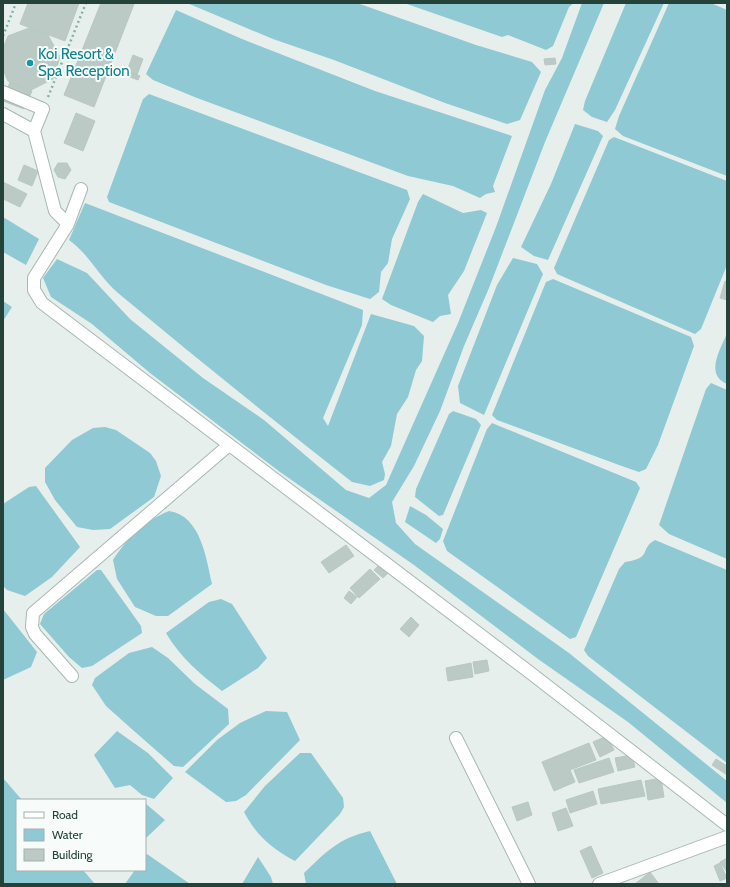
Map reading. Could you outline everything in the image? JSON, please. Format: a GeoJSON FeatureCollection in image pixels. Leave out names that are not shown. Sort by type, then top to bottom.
{"type":"FeatureCollection","features":[{"type":"Feature","properties":{"kind":"street"},"geometry":{"type":"LineString","coordinates":[[3,92],[43,109],[34,130],[55,211],[68,224]]}},
{"type":"Feature","properties":{"kind":"street"},"geometry":{"type":"LineString","coordinates":[[3,114],[34,130]]}},
{"type":"Feature","properties":{"kind":"street"},"geometry":{"type":"LineString","coordinates":[[81,188],[68,224],[34,278],[34,290],[42,303],[528,670],[727,825]]}},
{"type":"Feature","properties":{"kind":"street"},"geometry":{"type":"LineString","coordinates":[[72,676],[35,634],[32,627],[33,613],[229,445]]}},
{"type":"Feature","properties":{"kind":"street"},"geometry":{"type":"LineString","coordinates":[[456,738],[529,884]]}},
{"type":"Feature","properties":{"kind":"street"},"geometry":{"type":"LineString","coordinates":[[599,884],[727,837]]}},
{"type":"Feature","properties":{"kind":"path"},"geometry":{"type":"LineString","coordinates":[[3,36],[16,3]]}},
{"type":"Feature","properties":{"kind":"path"},"geometry":{"type":"LineString","coordinates":[[43,109],[86,3]]}},
{"type":"Feature","properties":{"kind":"water"},"geometry":{"type":"Polygon","coordinates":[[[187,3],[357,3],[476,45],[532,62],[541,72],[520,120],[507,124],[445,103],[334,60],[273,39],[187,3]]]}},
{"type":"Feature","properties":{"kind":"water"},"geometry":{"type":"Polygon","coordinates":[[[404,3],[574,3],[569,7],[553,46],[546,50],[508,35],[502,37],[404,3]]]}},
{"type":"Feature","properties":{"kind":"water"},"geometry":{"type":"Polygon","coordinates":[[[582,3],[604,3],[545,142],[489,288],[464,346],[440,411],[414,466],[392,502],[396,523],[415,544],[569,653],[727,781],[727,803],[628,722],[538,659],[414,565],[280,472],[150,373],[92,324],[51,297],[43,278],[57,259],[87,273],[130,319],[203,378],[264,420],[346,490],[369,498],[386,485],[458,323],[496,227],[545,90],[562,58],[582,3]]]}},
{"type":"Feature","properties":{"kind":"water"},"geometry":{"type":"Polygon","coordinates":[[[626,3],[664,3],[615,110],[607,122],[592,117],[583,110],[585,101],[626,3]]]}},
{"type":"Feature","properties":{"kind":"water"},"geometry":{"type":"Polygon","coordinates":[[[669,3],[711,3],[727,10],[727,176],[623,136],[615,129],[619,116],[669,3]]]}},
{"type":"Feature","properties":{"kind":"water"},"geometry":{"type":"Polygon","coordinates":[[[176,10],[242,39],[375,91],[512,136],[493,186],[495,192],[486,194],[480,198],[453,186],[408,176],[197,98],[153,80],[146,74],[176,10]]]}},
{"type":"Feature","properties":{"kind":"water"},"geometry":{"type":"Polygon","coordinates":[[[149,94],[407,190],[410,199],[392,239],[388,263],[381,272],[379,292],[370,299],[326,285],[109,202],[107,197],[143,99],[149,94]]]}},
{"type":"Feature","properties":{"kind":"water"},"geometry":{"type":"Polygon","coordinates":[[[575,124],[598,131],[603,136],[548,260],[534,256],[521,247],[551,184],[575,124]]]}},
{"type":"Feature","properties":{"kind":"water"},"geometry":{"type":"Polygon","coordinates":[[[614,137],[727,181],[727,265],[701,329],[695,334],[557,274],[554,268],[609,140],[614,137]]]}},
{"type":"Feature","properties":{"kind":"water"},"geometry":{"type":"Polygon","coordinates":[[[423,194],[463,213],[481,210],[487,213],[464,271],[448,295],[451,314],[440,316],[433,322],[391,305],[382,299],[418,202],[423,194]]]}},
{"type":"Feature","properties":{"kind":"water"},"geometry":{"type":"Polygon","coordinates":[[[85,203],[363,310],[362,325],[323,418],[328,426],[371,314],[414,326],[424,336],[422,361],[416,370],[408,397],[397,414],[391,446],[382,462],[385,474],[384,480],[370,486],[352,482],[111,287],[83,252],[69,240],[85,203]]]}},
{"type":"Feature","properties":{"kind":"water"},"geometry":{"type":"Polygon","coordinates":[[[3,217],[39,239],[26,265],[3,252],[3,217]]]}},
{"type":"Feature","properties":{"kind":"water"},"geometry":{"type":"Polygon","coordinates":[[[513,258],[537,264],[543,274],[484,415],[460,403],[458,386],[497,285],[513,258]]]}},
{"type":"Feature","properties":{"kind":"water"},"geometry":{"type":"Polygon","coordinates":[[[553,279],[691,337],[694,346],[658,445],[646,469],[639,472],[619,465],[497,420],[492,415],[546,282],[553,279]]]}},
{"type":"Feature","properties":{"kind":"water"},"geometry":{"type":"Polygon","coordinates":[[[3,301],[12,307],[3,321],[3,301]]]}},
{"type":"Feature","properties":{"kind":"water"},"geometry":{"type":"Polygon","coordinates":[[[727,333],[727,384],[720,380],[716,374],[715,368],[718,354],[727,333]]]}},
{"type":"Feature","properties":{"kind":"water"},"geometry":{"type":"Polygon","coordinates":[[[711,383],[727,390],[727,559],[669,534],[659,525],[706,389],[711,383]]]}},
{"type":"Feature","properties":{"kind":"water"},"geometry":{"type":"Polygon","coordinates":[[[453,411],[476,419],[481,425],[443,515],[439,516],[415,497],[416,489],[449,414],[453,411]]]}},
{"type":"Feature","properties":{"kind":"water"},"geometry":{"type":"Polygon","coordinates":[[[492,423],[636,482],[640,488],[576,637],[570,639],[447,551],[443,541],[487,429],[492,423]]]}},
{"type":"Feature","properties":{"kind":"water"},"geometry":{"type":"Polygon","coordinates":[[[105,427],[116,430],[150,453],[156,461],[161,476],[154,497],[110,529],[93,530],[77,527],[55,500],[45,482],[45,468],[72,440],[93,428],[105,427]]]}},
{"type":"Feature","properties":{"kind":"water"},"geometry":{"type":"Polygon","coordinates":[[[36,486],[80,547],[52,577],[25,596],[7,590],[3,586],[3,504],[29,487],[36,486]]]}},
{"type":"Feature","properties":{"kind":"water"},"geometry":{"type":"Polygon","coordinates":[[[410,506],[426,515],[443,529],[440,539],[436,543],[405,522],[410,506]]]}},
{"type":"Feature","properties":{"kind":"water"},"geometry":{"type":"Polygon","coordinates":[[[169,511],[180,515],[195,529],[204,551],[212,584],[168,616],[156,616],[135,607],[117,579],[113,560],[137,531],[160,515],[169,511]]]}},
{"type":"Feature","properties":{"kind":"water"},"geometry":{"type":"Polygon","coordinates":[[[655,540],[727,570],[727,763],[588,656],[584,650],[619,569],[625,562],[643,556],[650,543],[655,540]]]}},
{"type":"Feature","properties":{"kind":"water"},"geometry":{"type":"Polygon","coordinates":[[[97,570],[101,570],[141,626],[142,633],[92,666],[82,668],[69,657],[40,624],[44,614],[97,570]]]}},
{"type":"Feature","properties":{"kind":"water"},"geometry":{"type":"Polygon","coordinates":[[[221,599],[232,604],[267,658],[258,668],[222,691],[191,665],[166,633],[209,602],[221,599]]]}},
{"type":"Feature","properties":{"kind":"water"},"geometry":{"type":"Polygon","coordinates":[[[3,609],[37,652],[31,667],[3,680],[3,609]]]}},
{"type":"Feature","properties":{"kind":"water"},"geometry":{"type":"Polygon","coordinates":[[[152,647],[168,658],[195,684],[228,709],[229,724],[183,767],[174,766],[106,706],[92,685],[95,678],[129,653],[152,647]]]}},
{"type":"Feature","properties":{"kind":"water"},"geometry":{"type":"Polygon","coordinates":[[[266,711],[287,712],[300,740],[246,795],[236,801],[226,802],[185,772],[217,740],[240,723],[266,711]]]}},
{"type":"Feature","properties":{"kind":"water"},"geometry":{"type":"Polygon","coordinates":[[[117,731],[148,753],[173,778],[154,799],[142,795],[130,785],[115,788],[94,755],[117,731]]]}},
{"type":"Feature","properties":{"kind":"water"},"geometry":{"type":"Polygon","coordinates":[[[300,753],[311,753],[343,798],[344,807],[340,814],[295,861],[271,846],[254,828],[244,812],[265,786],[300,753]]]}},
{"type":"Feature","properties":{"kind":"water"},"geometry":{"type":"Polygon","coordinates":[[[3,778],[21,799],[16,799],[16,871],[84,871],[95,884],[3,884],[3,778]]]}},
{"type":"Feature","properties":{"kind":"water"},"geometry":{"type":"Polygon","coordinates":[[[146,804],[165,820],[146,838],[146,804]]]}},
{"type":"Feature","properties":{"kind":"water"},"geometry":{"type":"Polygon","coordinates":[[[370,831],[397,884],[306,884],[304,873],[326,852],[341,842],[370,831]]]}},
{"type":"Feature","properties":{"kind":"water"},"geometry":{"type":"Polygon","coordinates":[[[147,854],[190,884],[125,884],[134,871],[146,871],[147,854]]]}},
{"type":"Feature","properties":{"kind":"water"},"geometry":{"type":"Polygon","coordinates":[[[258,857],[271,877],[273,884],[242,884],[258,857]]]}},
{"type":"Feature","properties":{"kind":"building"},"geometry":{"type":"Polygon","coordinates":[[[28,3],[79,3],[65,41],[20,24],[28,3]]]}},
{"type":"Feature","properties":{"kind":"building"},"geometry":{"type":"Polygon","coordinates":[[[101,3],[134,4],[94,107],[64,95],[101,3]]]}},
{"type":"Feature","properties":{"kind":"building","name":"Koi Resort & Spa Reception"},"geometry":{"type":"Polygon","coordinates":[[[29,28],[48,35],[60,57],[53,79],[31,90],[8,81],[3,70],[3,48],[8,36],[29,28]]]}},
{"type":"Feature","properties":{"kind":"building"},"geometry":{"type":"Polygon","coordinates":[[[133,55],[143,59],[137,75],[127,71],[133,55]]]}},
{"type":"Feature","properties":{"kind":"building"},"geometry":{"type":"Polygon","coordinates":[[[555,58],[556,64],[545,65],[544,59],[555,58]]]}},
{"type":"Feature","properties":{"kind":"building"},"geometry":{"type":"Polygon","coordinates":[[[127,71],[140,76],[138,80],[125,75],[127,71]]]}},
{"type":"Feature","properties":{"kind":"building"},"geometry":{"type":"Polygon","coordinates":[[[10,82],[32,91],[24,109],[3,101],[10,82]]]}},
{"type":"Feature","properties":{"kind":"building"},"geometry":{"type":"Polygon","coordinates":[[[76,113],[95,121],[83,151],[64,143],[76,113]]]}},
{"type":"Feature","properties":{"kind":"building"},"geometry":{"type":"Polygon","coordinates":[[[58,163],[67,163],[71,170],[65,179],[58,177],[54,170],[58,163]]]}},
{"type":"Feature","properties":{"kind":"building"},"geometry":{"type":"Polygon","coordinates":[[[24,165],[38,171],[32,186],[18,180],[24,165]]]}},
{"type":"Feature","properties":{"kind":"building"},"geometry":{"type":"Polygon","coordinates":[[[3,182],[27,194],[20,207],[3,199],[3,182]]]}},
{"type":"Feature","properties":{"kind":"building"},"geometry":{"type":"Polygon","coordinates":[[[725,281],[727,282],[727,300],[720,298],[725,281]]]}},
{"type":"Feature","properties":{"kind":"building"},"geometry":{"type":"Polygon","coordinates":[[[346,545],[354,556],[329,573],[321,562],[346,545]]]}},
{"type":"Feature","properties":{"kind":"building"},"geometry":{"type":"Polygon","coordinates":[[[380,564],[389,572],[383,578],[374,570],[380,564]]]}},
{"type":"Feature","properties":{"kind":"building"},"geometry":{"type":"Polygon","coordinates":[[[370,569],[380,579],[359,598],[350,588],[370,569]]]}},
{"type":"Feature","properties":{"kind":"building"},"geometry":{"type":"Polygon","coordinates":[[[349,591],[357,597],[351,604],[344,598],[349,591]]]}},
{"type":"Feature","properties":{"kind":"building"},"geometry":{"type":"Polygon","coordinates":[[[411,617],[419,625],[409,637],[400,629],[411,617]]]}},
{"type":"Feature","properties":{"kind":"building"},"geometry":{"type":"Polygon","coordinates":[[[487,660],[489,671],[475,674],[473,662],[487,660]]]}},
{"type":"Feature","properties":{"kind":"building"},"geometry":{"type":"Polygon","coordinates":[[[471,663],[473,677],[448,681],[446,668],[471,663]]]}},
{"type":"Feature","properties":{"kind":"building"},"geometry":{"type":"Polygon","coordinates":[[[607,736],[614,750],[600,757],[593,742],[607,736]]]}},
{"type":"Feature","properties":{"kind":"building"},"geometry":{"type":"Polygon","coordinates":[[[589,743],[596,760],[570,770],[575,782],[554,791],[542,762],[589,743]]]}},
{"type":"Feature","properties":{"kind":"building"},"geometry":{"type":"Polygon","coordinates":[[[632,755],[635,767],[618,771],[615,758],[632,755]]]}},
{"type":"Feature","properties":{"kind":"building"},"geometry":{"type":"Polygon","coordinates":[[[609,758],[614,772],[579,783],[574,770],[609,758]]]}},
{"type":"Feature","properties":{"kind":"building"},"geometry":{"type":"Polygon","coordinates":[[[716,759],[727,766],[727,775],[712,765],[716,759]]]}},
{"type":"Feature","properties":{"kind":"building"},"geometry":{"type":"Polygon","coordinates":[[[661,778],[664,797],[648,800],[645,781],[661,778]]]}},
{"type":"Feature","properties":{"kind":"building"},"geometry":{"type":"Polygon","coordinates":[[[641,780],[645,796],[601,804],[598,789],[641,780]]]}},
{"type":"Feature","properties":{"kind":"building"},"geometry":{"type":"Polygon","coordinates":[[[593,791],[597,804],[570,813],[566,800],[593,791]]]}},
{"type":"Feature","properties":{"kind":"building"},"geometry":{"type":"Polygon","coordinates":[[[528,802],[532,815],[517,821],[512,807],[528,802]]]}},
{"type":"Feature","properties":{"kind":"building"},"geometry":{"type":"Polygon","coordinates":[[[566,808],[573,826],[558,831],[552,813],[566,808]]]}},
{"type":"Feature","properties":{"kind":"building"},"geometry":{"type":"Polygon","coordinates":[[[591,846],[603,873],[592,878],[580,851],[591,846]]]}},
{"type":"Feature","properties":{"kind":"building"},"geometry":{"type":"Polygon","coordinates":[[[727,858],[727,872],[720,862],[727,858]]]}},
{"type":"Feature","properties":{"kind":"building"},"geometry":{"type":"Polygon","coordinates":[[[720,863],[727,878],[720,881],[714,866],[720,863]]]}},
{"type":"Feature","properties":{"kind":"building"},"geometry":{"type":"Polygon","coordinates":[[[650,872],[659,884],[635,884],[650,872]]]}},
{"type":"Feature","properties":{"kind":"place","name":"Koi Resort & Spa Reception"},"geometry":{"type":"Point","coordinates":[30,63]}}]}
